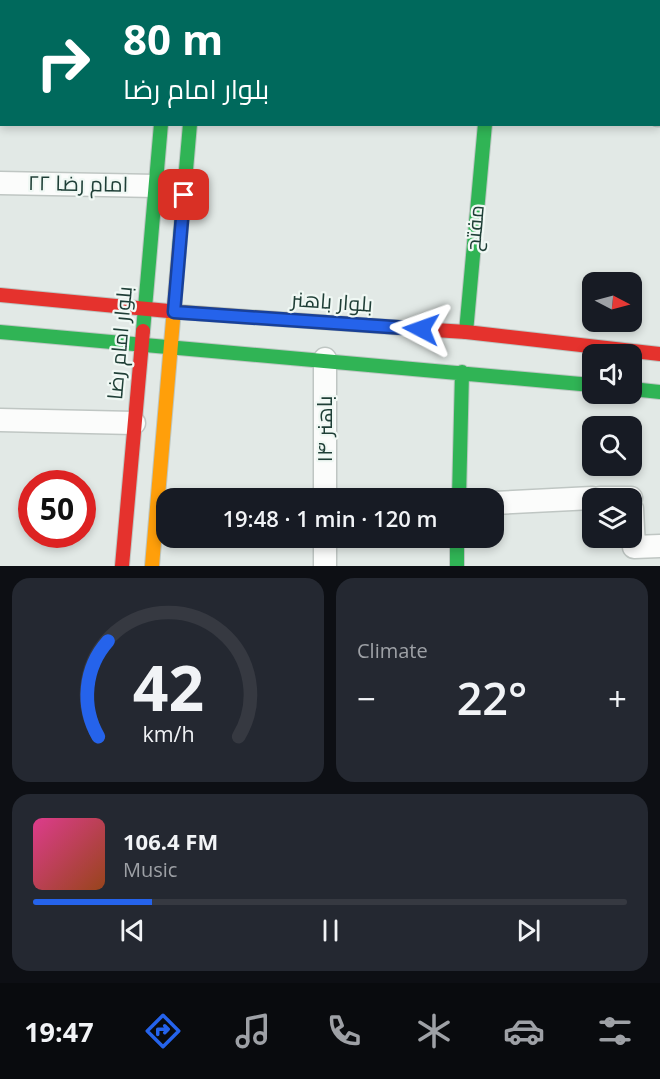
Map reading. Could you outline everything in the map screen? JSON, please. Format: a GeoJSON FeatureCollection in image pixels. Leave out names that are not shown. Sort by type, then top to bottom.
{"type":"FeatureCollection","features":[{"type":"Feature","properties":{"kind":"main road","name":"بلوار امام رضا"},"geometry":{"type":"LineString","coordinates":[[122,566],[161,126]]}},
{"type":"Feature","properties":{"kind":"main road"},"geometry":{"type":"LineString","coordinates":[[152,566],[190,126]]}},
{"type":"Feature","properties":{"kind":"main road","name":"مفتح"},"geometry":{"type":"LineString","coordinates":[[466,332],[484,126]]}},
{"type":"Feature","properties":{"kind":"main road","name":"بلوار باهنر"},"geometry":{"type":"LineString","coordinates":[[0,295],[174,312],[466,332],[660,354]]}},
{"type":"Feature","properties":{"kind":"main road"},"geometry":{"type":"LineString","coordinates":[[0,332],[325,359],[582,384]]}},
{"type":"Feature","properties":{"kind":"main road"},"geometry":{"type":"LineString","coordinates":[[459,488],[462,372]]}},
{"type":"Feature","properties":{"kind":"main road"},"geometry":{"type":"LineString","coordinates":[[642,390],[660,392]]}},
{"type":"Feature","properties":{"kind":"main road"},"geometry":{"type":"LineString","coordinates":[[457,566],[458,548]]}},
{"type":"Feature","properties":{"kind":"street","name":"امام رضا ۲۲"},"geometry":{"type":"LineString","coordinates":[[0,183],[156,186]]}},
{"type":"Feature","properties":{"kind":"street","name":"باهنر ۱۴"},"geometry":{"type":"LineString","coordinates":[[325,359],[325,488]]}},
{"type":"Feature","properties":{"kind":"street"},"geometry":{"type":"LineString","coordinates":[[0,420],[134,423]]}},
{"type":"Feature","properties":{"kind":"street"},"geometry":{"type":"LineString","coordinates":[[504,502],[582,499]]}},
{"type":"Feature","properties":{"kind":"street"},"geometry":{"type":"LineString","coordinates":[[642,547],[660,546]]}},
{"type":"Feature","properties":{"kind":"street"},"geometry":{"type":"LineString","coordinates":[[325,548],[325,566]]}},
{"type":"Feature","properties":{"kind":"traffic: fast"},"geometry":{"type":"LineString","coordinates":[[143,331],[161,126]]}},
{"type":"Feature","properties":{"kind":"traffic: fast"},"geometry":{"type":"LineString","coordinates":[[179,250],[190,126]]}},
{"type":"Feature","properties":{"kind":"traffic: fast"},"geometry":{"type":"LineString","coordinates":[[466,332],[485,126]]}},
{"type":"Feature","properties":{"kind":"traffic: fast"},"geometry":{"type":"LineString","coordinates":[[0,332],[582,384]]}},
{"type":"Feature","properties":{"kind":"traffic: fast"},"geometry":{"type":"LineString","coordinates":[[459,488],[462,372]]}},
{"type":"Feature","properties":{"kind":"traffic: fast"},"geometry":{"type":"LineString","coordinates":[[642,390],[660,392]]}},
{"type":"Feature","properties":{"kind":"traffic: fast"},"geometry":{"type":"LineString","coordinates":[[457,548],[457,566]]}},
{"type":"Feature","properties":{"kind":"traffic: slow"},"geometry":{"type":"LineString","coordinates":[[152,566],[179,250]]}},
{"type":"Feature","properties":{"kind":"traffic: slow"},"geometry":{"type":"LineString","coordinates":[[179,312],[419,329]]}},
{"type":"Feature","properties":{"kind":"traffic: jam"},"geometry":{"type":"LineString","coordinates":[[0,295],[179,312]]}},
{"type":"Feature","properties":{"kind":"traffic: jam"},"geometry":{"type":"LineString","coordinates":[[419,329],[466,332],[660,354]]}},
{"type":"Feature","properties":{"kind":"traffic: jam"},"geometry":{"type":"LineString","coordinates":[[122,566],[143,331]]}},
{"type":"Feature","properties":{"kind":"route"},"geometry":{"type":"LineString","coordinates":[[184,195],[174,312],[421,329]]}}]}
